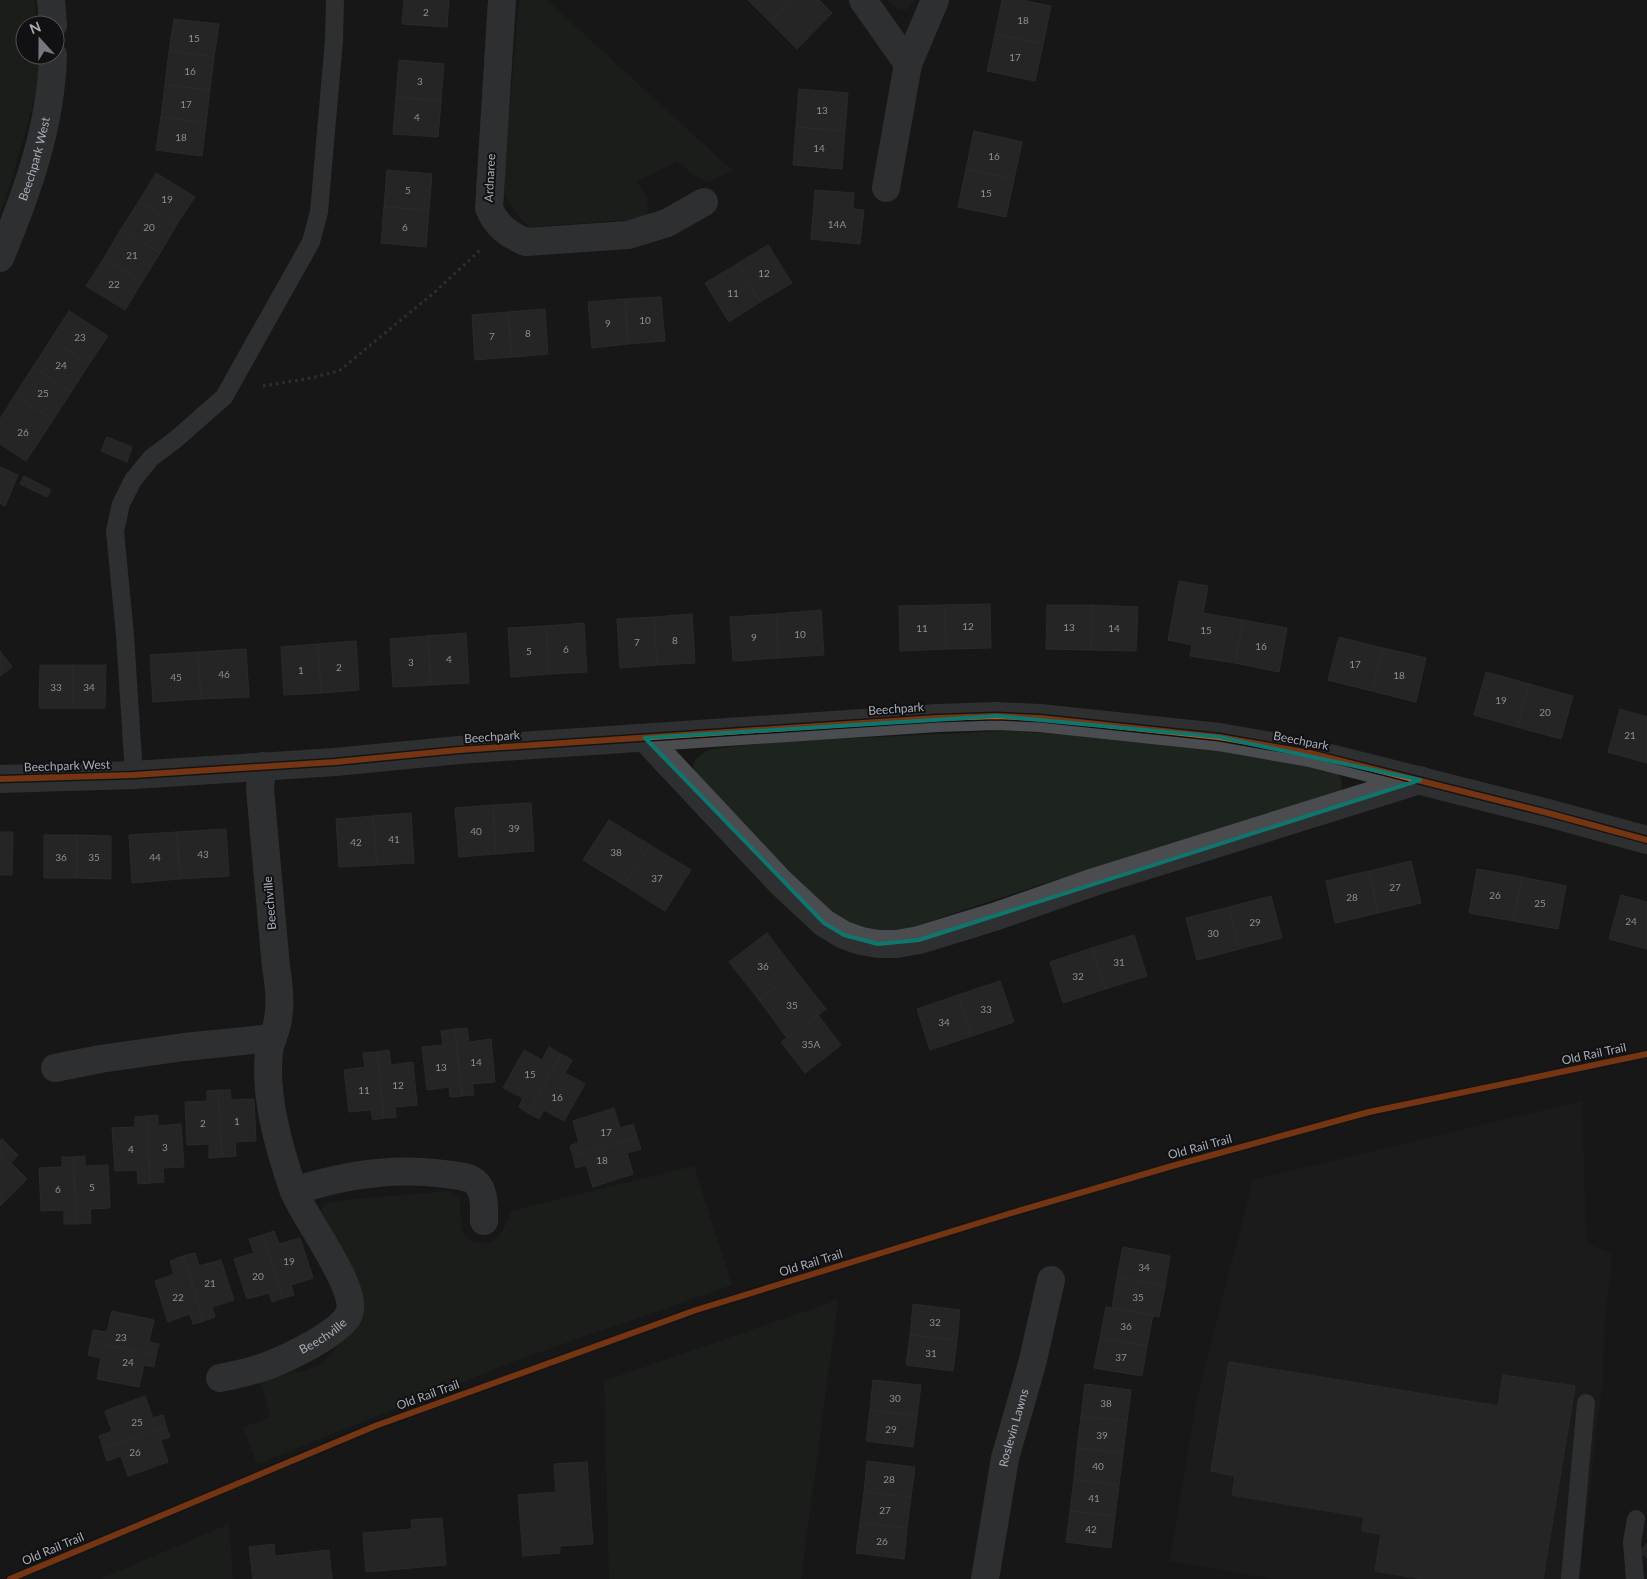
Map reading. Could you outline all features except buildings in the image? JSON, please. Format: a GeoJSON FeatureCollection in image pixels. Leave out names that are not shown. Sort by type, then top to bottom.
{"type":"FeatureCollection","features":[{"type":"Feature","properties":{"kind":"street"},"geometry":{"type":"LineString","coordinates":[[51,0],[52,15]]}},
{"type":"Feature","properties":{"kind":"street","name":"Ardnaree"},"geometry":{"type":"LineString","coordinates":[[502,0],[488,208],[503,229],[514,237],[526,242],[628,235],[667,223],[704,202]]}},
{"type":"Feature","properties":{"kind":"street"},"geometry":{"type":"LineString","coordinates":[[863,0],[908,64]]}},
{"type":"Feature","properties":{"kind":"street"},"geometry":{"type":"LineString","coordinates":[[886,188],[908,64],[935,0]]}},
{"type":"Feature","properties":{"kind":"street","name":"Beechpark West"},"geometry":{"type":"LineString","coordinates":[[0,258],[25,198],[38,152],[49,106],[53,65]]}},
{"type":"Feature","properties":{"kind":"street","name":"Beechpark"},"geometry":{"type":"LineString","coordinates":[[134,775],[459,750],[946,717],[997,716],[1219,737],[1310,753],[1647,840]]}},
{"type":"Feature","properties":{"kind":"street"},"geometry":{"type":"LineString","coordinates":[[645,738],[782,883],[824,923],[844,935],[878,944],[897,944],[919,940],[1094,882],[1420,780]]}},
{"type":"Feature","properties":{"kind":"street","name":"Beechville"},"geometry":{"type":"LineString","coordinates":[[220,1378],[264,1367],[295,1353],[342,1325],[350,1313],[352,1302],[346,1283],[294,1192],[281,1152],[271,1098],[268,1074],[269,1050],[278,1021],[280,991],[276,967],[260,788],[262,766]]}},
{"type":"Feature","properties":{"kind":"street","name":"Beechpark West"},"geometry":{"type":"LineString","coordinates":[[0,779],[134,775]]}},
{"type":"Feature","properties":{"kind":"street"},"geometry":{"type":"LineString","coordinates":[[55,1068],[100,1059],[184,1047],[273,1038]]}},
{"type":"Feature","properties":{"kind":"street"},"geometry":{"type":"LineString","coordinates":[[294,1192],[346,1177],[390,1172],[435,1172],[472,1179],[480,1188],[483,1196],[484,1221]]}},
{"type":"Feature","properties":{"kind":"street","name":"Roslevin Lawns"},"geometry":{"type":"LineString","coordinates":[[985,1579],[1005,1458],[1032,1364],[1051,1280]]}},
{"type":"Feature","properties":{"kind":"lane"},"geometry":{"type":"LineString","coordinates":[[134,775],[125,635],[115,531],[121,504],[133,480],[151,458],[175,440],[224,397],[311,242],[319,212],[334,40],[335,0]]}},
{"type":"Feature","properties":{"kind":"lane"},"geometry":{"type":"LineString","coordinates":[[1570,1579],[1586,1403]]}},
{"type":"Feature","properties":{"kind":"lane"},"geometry":{"type":"LineString","coordinates":[[1635,1579],[1632,1542],[1636,1519]]}},
{"type":"Feature","properties":{"kind":"path"},"geometry":{"type":"LineString","coordinates":[[224,397],[266,385],[306,379],[339,371],[436,291],[503,229]]}},
{"type":"Feature","properties":{"kind":"highlighted area"},"geometry":{"type":"Polygon","coordinates":[[[997,716],[1219,737],[1420,780],[919,940],[878,944],[844,935],[824,923],[645,738],[997,716]]]}},
{"type":"Feature","properties":{"kind":"shaded area"},"geometry":{"type":"Polygon","coordinates":[[[0,0],[35,0],[36,15],[15,15],[15,65],[39,65],[36,93],[0,214],[0,0]]]}},
{"type":"Feature","properties":{"kind":"shaded area"},"geometry":{"type":"Polygon","coordinates":[[[520,0],[547,0],[733,171],[707,182],[693,175],[677,161],[637,181],[647,198],[648,213],[642,219],[529,227],[514,209],[503,188],[520,0]]]}},
{"type":"Feature","properties":{"kind":"shaded area"},"geometry":{"type":"Polygon","coordinates":[[[888,0],[915,0],[906,10],[898,9],[888,0]]]}},
{"type":"Feature","properties":{"kind":"shaded area"},"geometry":{"type":"Polygon","coordinates":[[[1005,731],[1124,739],[1267,758],[1337,771],[1342,787],[1341,790],[1332,794],[1030,888],[913,927],[899,930],[868,930],[839,919],[801,884],[695,775],[694,770],[697,758],[712,749],[775,742],[1005,731]]]}},
{"type":"Feature","properties":{"kind":"shaded area"},"geometry":{"type":"Polygon","coordinates":[[[1582,1101],[1586,1243],[1612,1254],[1604,1328],[1603,1376],[1579,1579],[1273,1579],[1170,1561],[1198,1395],[1253,1180],[1582,1101]]]}},
{"type":"Feature","properties":{"kind":"shaded area"},"geometry":{"type":"Polygon","coordinates":[[[694,1166],[732,1285],[520,1359],[257,1464],[243,1427],[270,1417],[261,1383],[274,1376],[303,1371],[321,1365],[344,1339],[363,1297],[359,1282],[321,1220],[320,1211],[326,1204],[344,1200],[449,1191],[460,1198],[461,1222],[465,1236],[474,1242],[485,1243],[491,1242],[500,1234],[511,1211],[694,1166]]]}},
{"type":"Feature","properties":{"kind":"shaded area"},"geometry":{"type":"Polygon","coordinates":[[[838,1300],[801,1579],[609,1579],[604,1381],[838,1300]]]}},
{"type":"Feature","properties":{"kind":"shaded area"},"geometry":{"type":"Polygon","coordinates":[[[229,1524],[233,1579],[100,1579],[229,1524]]]}},
{"type":"Feature","properties":{"kind":"cycle path"},"geometry":{"type":"LineString","coordinates":[[0,779],[134,775],[335,762],[459,750],[937,718],[997,716],[1040,718],[1219,737],[1310,753],[1647,840]]}},
{"type":"Feature","properties":{"kind":"cycle path","name":"Old Rail Trail"},"geometry":{"type":"LineString","coordinates":[[10,1579],[375,1426],[696,1310],[1008,1214],[1172,1166],[1369,1112],[1647,1054]]}}]}
